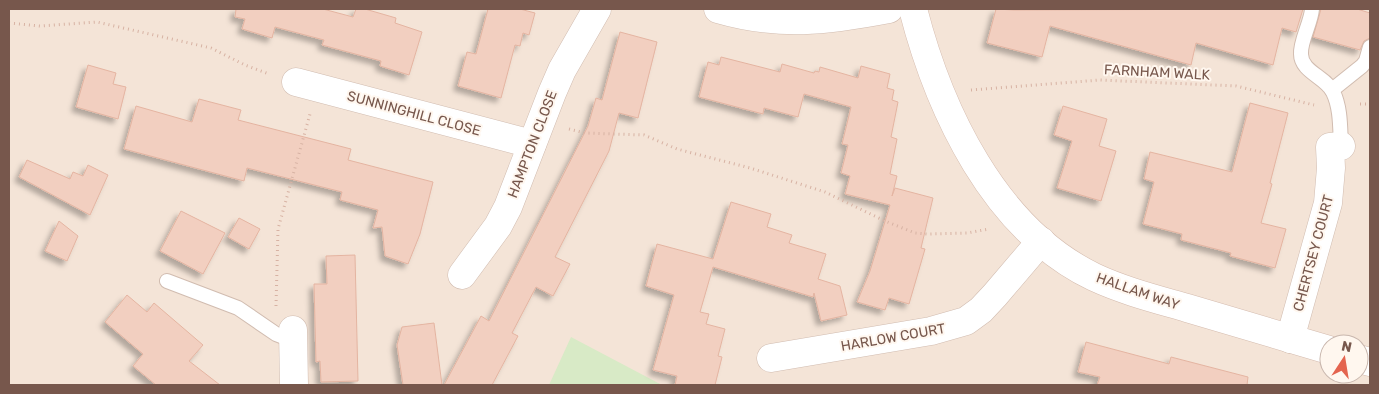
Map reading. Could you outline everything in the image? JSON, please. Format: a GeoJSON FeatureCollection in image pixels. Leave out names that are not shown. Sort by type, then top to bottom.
{"type":"FeatureCollection","features":[{"type":"Feature","properties":{"kind":"street","name":"HAMPTON CLOSE"},"geometry":{"type":"LineString","coordinates":[[462,275],[498,226],[508,207],[562,70],[597,9]]}},
{"type":"Feature","properties":{"kind":"street"},"geometry":{"type":"LineString","coordinates":[[718,9],[737,14],[792,22],[839,18],[889,9]]}},
{"type":"Feature","properties":{"kind":"street","name":"HALLAM WAY"},"geometry":{"type":"LineString","coordinates":[[913,9],[926,55],[940,93],[965,146],[982,173],[1021,222],[1041,241],[1064,259],[1093,276],[1126,290],[1319,347]]}},
{"type":"Feature","properties":{"kind":"street","name":"SUNNINGHILL CLOSE"},"geometry":{"type":"LineString","coordinates":[[307,84],[536,132]]}},
{"type":"Feature","properties":{"kind":"street","name":"CHERTSEY COURT"},"geometry":{"type":"LineString","coordinates":[[1290,339],[1328,203],[1331,178],[1330,147],[1341,146]]}},
{"type":"Feature","properties":{"kind":"street","name":"HARLOW COURT"},"geometry":{"type":"LineString","coordinates":[[771,358],[931,331],[966,321],[981,310],[1041,241]]}},
{"type":"Feature","properties":{"kind":"street"},"geometry":{"type":"LineString","coordinates":[[293,336],[294,385]]}},
{"type":"Feature","properties":{"kind":"lane"},"geometry":{"type":"LineString","coordinates":[[1312,9],[1302,48],[1302,60],[1332,90],[1338,104],[1341,146]]}},
{"type":"Feature","properties":{"kind":"lane"},"geometry":{"type":"LineString","coordinates":[[1332,90],[1362,66],[1370,47]]}},
{"type":"Feature","properties":{"kind":"lane"},"geometry":{"type":"LineString","coordinates":[[167,281],[238,308],[276,334],[293,336]]}},
{"type":"Feature","properties":{"kind":"path"},"geometry":{"type":"LineString","coordinates":[[9,23],[40,26],[97,22],[211,48],[245,65],[307,84],[278,229],[276,318],[293,336]]}},
{"type":"Feature","properties":{"kind":"path","name":"FARNHAM WALK"},"geometry":{"type":"LineString","coordinates":[[940,93],[1100,80],[1236,86],[1310,105],[1370,104]]}},
{"type":"Feature","properties":{"kind":"path"},"geometry":{"type":"LineString","coordinates":[[536,132],[644,135],[677,149],[750,168],[816,189],[915,233],[967,233],[1021,222]]}},
{"type":"Feature","properties":{"kind":"shaded area"},"geometry":{"type":"Polygon","coordinates":[[[9,9],[1370,9],[1370,385],[9,385],[9,9]]]}},
{"type":"Feature","properties":{"kind":"green space"},"geometry":{"type":"Polygon","coordinates":[[[571,337],[662,385],[549,385],[571,337]]]}},
{"type":"Feature","properties":{"kind":"building"},"geometry":{"type":"Polygon","coordinates":[[[236,9],[323,9],[353,17],[356,9],[365,9],[396,18],[395,23],[422,32],[409,75],[380,66],[381,61],[322,45],[324,40],[275,27],[272,38],[242,29],[245,19],[235,17],[236,9]]]}},
{"type":"Feature","properties":{"kind":"building"},"geometry":{"type":"Polygon","coordinates":[[[488,9],[520,9],[535,13],[529,35],[523,33],[520,46],[515,45],[501,98],[458,86],[467,52],[476,54],[488,9]]]}},
{"type":"Feature","properties":{"kind":"building"},"geometry":{"type":"Polygon","coordinates":[[[996,9],[1303,9],[1296,32],[1282,28],[1273,65],[1196,43],[1191,65],[1050,26],[1042,57],[987,43],[996,9]]]}},
{"type":"Feature","properties":{"kind":"building"},"geometry":{"type":"Polygon","coordinates":[[[1321,9],[1357,9],[1370,13],[1370,38],[1364,41],[1360,50],[1313,37],[1321,9]]]}},
{"type":"Feature","properties":{"kind":"building"},"geometry":{"type":"Polygon","coordinates":[[[620,32],[657,42],[638,118],[619,113],[609,151],[555,257],[570,264],[553,296],[536,287],[512,333],[518,336],[492,385],[444,385],[481,316],[489,321],[588,126],[596,98],[602,100],[620,32]]]}},
{"type":"Feature","properties":{"kind":"building"},"geometry":{"type":"Polygon","coordinates":[[[721,57],[780,72],[782,64],[814,73],[815,71],[819,72],[820,67],[858,78],[861,66],[890,74],[887,88],[894,90],[892,100],[898,102],[891,137],[897,139],[890,174],[897,176],[892,196],[895,188],[933,198],[921,248],[925,249],[909,304],[889,298],[885,310],[857,302],[870,271],[890,205],[845,194],[850,176],[841,173],[848,145],[842,144],[851,107],[804,94],[798,117],[764,108],[763,114],[699,97],[708,62],[719,65],[721,57]]]}},
{"type":"Feature","properties":{"kind":"building"},"geometry":{"type":"Polygon","coordinates":[[[88,65],[116,73],[113,84],[126,87],[118,119],[76,107],[88,65]]]}},
{"type":"Feature","properties":{"kind":"building"},"geometry":{"type":"Polygon","coordinates":[[[199,99],[241,110],[238,120],[351,149],[348,160],[433,182],[420,234],[408,264],[385,256],[382,227],[373,228],[378,210],[340,200],[342,192],[247,168],[244,181],[124,149],[136,106],[192,122],[199,99]]]}},
{"type":"Feature","properties":{"kind":"building"},"geometry":{"type":"Polygon","coordinates":[[[1250,103],[1288,113],[1261,223],[1286,229],[1275,268],[1230,256],[1231,253],[1181,240],[1182,234],[1143,224],[1154,182],[1144,179],[1150,152],[1232,172],[1250,103]]]}},
{"type":"Feature","properties":{"kind":"building"},"geometry":{"type":"Polygon","coordinates":[[[1063,106],[1107,119],[1099,146],[1116,151],[1101,201],[1057,188],[1072,141],[1054,135],[1063,106]]]}},
{"type":"Feature","properties":{"kind":"building"},"geometry":{"type":"Polygon","coordinates":[[[27,160],[70,179],[73,172],[83,176],[88,165],[108,175],[90,215],[19,177],[27,160]]]}},
{"type":"Feature","properties":{"kind":"building"},"geometry":{"type":"Polygon","coordinates":[[[731,202],[771,214],[767,227],[792,235],[789,243],[826,254],[818,279],[840,286],[847,315],[821,321],[814,293],[813,297],[713,267],[700,312],[709,314],[706,324],[725,329],[718,356],[722,357],[715,385],[675,385],[677,376],[653,370],[674,295],[646,286],[657,244],[713,259],[731,202]]]}},
{"type":"Feature","properties":{"kind":"building"},"geometry":{"type":"Polygon","coordinates":[[[181,211],[225,233],[203,274],[160,251],[181,211]]]}},
{"type":"Feature","properties":{"kind":"building"},"geometry":{"type":"Polygon","coordinates":[[[239,218],[260,229],[249,249],[228,237],[239,218]]]}},
{"type":"Feature","properties":{"kind":"building"},"geometry":{"type":"Polygon","coordinates":[[[59,221],[78,236],[67,261],[45,251],[59,221]]]}},
{"type":"Feature","properties":{"kind":"building"},"geometry":{"type":"Polygon","coordinates":[[[355,255],[358,381],[321,382],[320,361],[316,362],[314,284],[327,284],[326,256],[355,255]]]}},
{"type":"Feature","properties":{"kind":"building"},"geometry":{"type":"Polygon","coordinates":[[[127,295],[147,312],[154,303],[203,345],[189,361],[220,385],[156,385],[133,366],[143,354],[105,322],[127,295]]]}},
{"type":"Feature","properties":{"kind":"building"},"geometry":{"type":"Polygon","coordinates":[[[434,323],[442,385],[403,385],[397,345],[402,327],[434,323]]]}},
{"type":"Feature","properties":{"kind":"building"},"geometry":{"type":"Polygon","coordinates":[[[1086,342],[1169,364],[1171,357],[1248,377],[1247,385],[1097,385],[1100,377],[1078,372],[1086,342]]]}}]}
